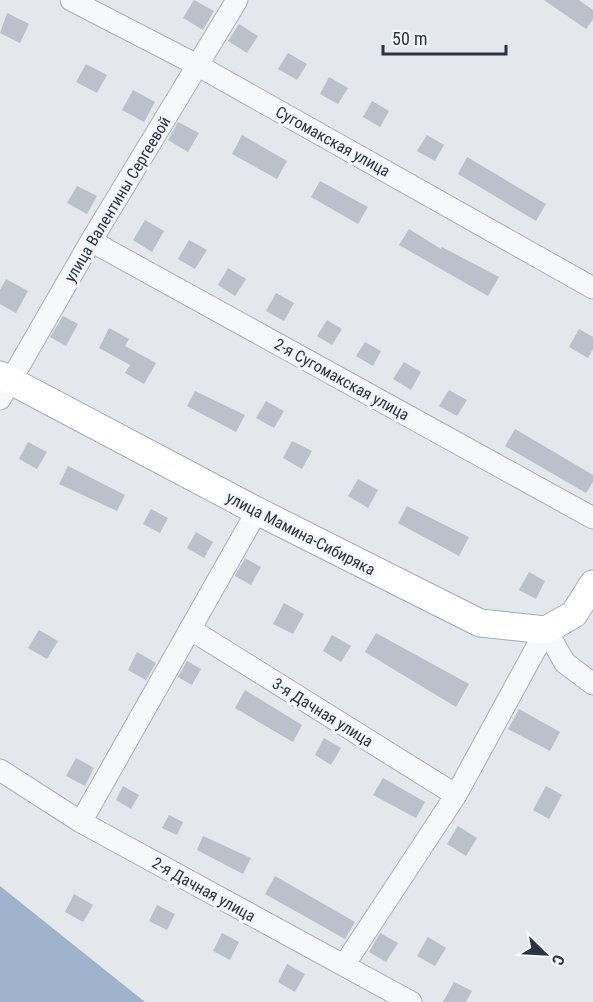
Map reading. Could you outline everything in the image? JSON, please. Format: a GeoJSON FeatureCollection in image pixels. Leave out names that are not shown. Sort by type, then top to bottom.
{"type":"FeatureCollection","features":[{"type":"Feature","properties":{"kind":"main road","name":"улица Мамина-Сибиряка"},"geometry":{"type":"LineString","coordinates":[[4,386],[480,623],[546,630]]}},
{"type":"Feature","properties":{"kind":"main road"},"geometry":{"type":"LineString","coordinates":[[546,630],[574,614],[593,584]]}},
{"type":"Feature","properties":{"kind":"street","name":"Сугомакская улица"},"geometry":{"type":"LineString","coordinates":[[70,0],[197,65],[593,288]]}},
{"type":"Feature","properties":{"kind":"street","name":"улица Валентины Сергеевой"},"geometry":{"type":"LineString","coordinates":[[4,386],[237,0]]}},
{"type":"Feature","properties":{"kind":"street","name":"2-я Сугомакская улица"},"geometry":{"type":"LineString","coordinates":[[91,241],[593,518]]}},
{"type":"Feature","properties":{"kind":"street"},"geometry":{"type":"LineString","coordinates":[[81,822],[257,511]]}},
{"type":"Feature","properties":{"kind":"street","name":"3-я Дачная улица"},"geometry":{"type":"LineString","coordinates":[[190,629],[456,795]]}},
{"type":"Feature","properties":{"kind":"street"},"geometry":{"type":"LineString","coordinates":[[546,630],[565,663],[593,684]]}},
{"type":"Feature","properties":{"kind":"street"},"geometry":{"type":"LineString","coordinates":[[344,965],[456,795],[546,630]]}},
{"type":"Feature","properties":{"kind":"street","name":"2-я Дачная улица"},"geometry":{"type":"LineString","coordinates":[[0,770],[81,822],[411,1002]]}},
{"type":"Feature","properties":{"kind":"water"},"geometry":{"type":"Polygon","coordinates":[[[0,886],[145,1002],[0,1002],[0,886]]]}},
{"type":"Feature","properties":{"kind":"building"},"geometry":{"type":"Polygon","coordinates":[[[194,0],[214,11],[203,30],[183,18],[194,0]]]}},
{"type":"Feature","properties":{"kind":"building"},"geometry":{"type":"Polygon","coordinates":[[[544,0],[579,0],[593,10],[593,19],[586,29],[544,0]]]}},
{"type":"Feature","properties":{"kind":"building"},"geometry":{"type":"Polygon","coordinates":[[[7,13],[29,24],[20,43],[0,33],[7,13]]]}},
{"type":"Feature","properties":{"kind":"building"},"geometry":{"type":"Polygon","coordinates":[[[239,24],[258,36],[247,53],[228,41],[239,24]]]}},
{"type":"Feature","properties":{"kind":"building"},"geometry":{"type":"Polygon","coordinates":[[[288,53],[307,64],[297,80],[278,69],[288,53]]]}},
{"type":"Feature","properties":{"kind":"building"},"geometry":{"type":"Polygon","coordinates":[[[86,64],[107,75],[97,93],[76,82],[86,64]]]}},
{"type":"Feature","properties":{"kind":"building"},"geometry":{"type":"Polygon","coordinates":[[[329,77],[348,88],[338,104],[320,94],[329,77]]]}},
{"type":"Feature","properties":{"kind":"building"},"geometry":{"type":"Polygon","coordinates":[[[133,90],[155,102],[144,122],[122,110],[133,90]]]}},
{"type":"Feature","properties":{"kind":"building"},"geometry":{"type":"Polygon","coordinates":[[[372,101],[389,111],[380,127],[363,117],[372,101]]]}},
{"type":"Feature","properties":{"kind":"building"},"geometry":{"type":"Polygon","coordinates":[[[178,122],[199,133],[188,152],[168,140],[178,122]]]}},
{"type":"Feature","properties":{"kind":"building"},"geometry":{"type":"Polygon","coordinates":[[[242,135],[287,161],[277,179],[232,154],[242,135]]]}},
{"type":"Feature","properties":{"kind":"building"},"geometry":{"type":"Polygon","coordinates":[[[427,135],[444,145],[435,161],[417,151],[427,135]]]}},
{"type":"Feature","properties":{"kind":"building"},"geometry":{"type":"Polygon","coordinates":[[[467,157],[546,204],[536,221],[458,174],[467,157]]]}},
{"type":"Feature","properties":{"kind":"building"},"geometry":{"type":"Polygon","coordinates":[[[320,181],[368,207],[358,224],[311,197],[320,181]]]}},
{"type":"Feature","properties":{"kind":"building"},"geometry":{"type":"Polygon","coordinates":[[[77,186],[97,196],[87,214],[67,203],[77,186]]]}},
{"type":"Feature","properties":{"kind":"building"},"geometry":{"type":"Polygon","coordinates":[[[145,220],[164,231],[152,252],[133,240],[145,220]]]}},
{"type":"Feature","properties":{"kind":"building"},"geometry":{"type":"Polygon","coordinates":[[[409,229],[441,249],[442,247],[499,277],[488,296],[399,245],[409,229]]]}},
{"type":"Feature","properties":{"kind":"building"},"geometry":{"type":"Polygon","coordinates":[[[189,240],[207,250],[195,269],[178,259],[189,240]]]}},
{"type":"Feature","properties":{"kind":"building"},"geometry":{"type":"Polygon","coordinates":[[[228,268],[246,279],[235,296],[218,285],[228,268]]]}},
{"type":"Feature","properties":{"kind":"building"},"geometry":{"type":"Polygon","coordinates":[[[6,279],[28,291],[16,313],[0,304],[0,290],[6,279]]]}},
{"type":"Feature","properties":{"kind":"building"},"geometry":{"type":"Polygon","coordinates":[[[276,293],[294,303],[284,321],[266,311],[276,293]]]}},
{"type":"Feature","properties":{"kind":"building"},"geometry":{"type":"Polygon","coordinates":[[[63,316],[78,324],[66,346],[50,337],[63,316]]]}},
{"type":"Feature","properties":{"kind":"building"},"geometry":{"type":"Polygon","coordinates":[[[327,320],[342,329],[332,345],[317,336],[327,320]]]}},
{"type":"Feature","properties":{"kind":"building"},"geometry":{"type":"Polygon","coordinates":[[[109,328],[129,339],[125,346],[156,363],[144,384],[125,373],[130,365],[99,348],[109,328]]]}},
{"type":"Feature","properties":{"kind":"building"},"geometry":{"type":"Polygon","coordinates":[[[579,329],[593,337],[593,349],[588,358],[569,347],[579,329]]]}},
{"type":"Feature","properties":{"kind":"building"},"geometry":{"type":"Polygon","coordinates":[[[365,342],[381,351],[373,366],[356,356],[365,342]]]}},
{"type":"Feature","properties":{"kind":"building"},"geometry":{"type":"Polygon","coordinates":[[[404,362],[421,372],[411,390],[393,379],[404,362]]]}},
{"type":"Feature","properties":{"kind":"building"},"geometry":{"type":"Polygon","coordinates":[[[449,390],[467,400],[457,416],[439,406],[449,390]]]}},
{"type":"Feature","properties":{"kind":"building"},"geometry":{"type":"Polygon","coordinates":[[[195,391],[245,415],[236,432],[187,406],[195,391]]]}},
{"type":"Feature","properties":{"kind":"building"},"geometry":{"type":"Polygon","coordinates":[[[266,401],[284,411],[274,428],[256,418],[266,401]]]}},
{"type":"Feature","properties":{"kind":"building"},"geometry":{"type":"Polygon","coordinates":[[[515,429],[593,475],[593,482],[586,493],[505,446],[515,429]]]}},
{"type":"Feature","properties":{"kind":"building"},"geometry":{"type":"Polygon","coordinates":[[[292,441],[312,451],[302,469],[283,458],[292,441]]]}},
{"type":"Feature","properties":{"kind":"building"},"geometry":{"type":"Polygon","coordinates":[[[28,442],[47,452],[37,469],[19,459],[28,442]]]}},
{"type":"Feature","properties":{"kind":"building"},"geometry":{"type":"Polygon","coordinates":[[[68,466],[125,495],[117,511],[59,484],[68,466]]]}},
{"type":"Feature","properties":{"kind":"building"},"geometry":{"type":"Polygon","coordinates":[[[358,479],[378,490],[368,508],[348,496],[358,479]]]}},
{"type":"Feature","properties":{"kind":"building"},"geometry":{"type":"Polygon","coordinates":[[[407,506],[469,537],[459,556],[398,523],[407,506]]]}},
{"type":"Feature","properties":{"kind":"building"},"geometry":{"type":"Polygon","coordinates":[[[151,509],[168,518],[160,533],[143,524],[151,509]]]}},
{"type":"Feature","properties":{"kind":"building"},"geometry":{"type":"Polygon","coordinates":[[[196,532],[213,542],[204,558],[187,548],[196,532]]]}},
{"type":"Feature","properties":{"kind":"building"},"geometry":{"type":"Polygon","coordinates":[[[245,558],[261,567],[251,585],[235,576],[245,558]]]}},
{"type":"Feature","properties":{"kind":"building"},"geometry":{"type":"Polygon","coordinates":[[[529,572],[545,581],[536,599],[519,590],[529,572]]]}},
{"type":"Feature","properties":{"kind":"building"},"geometry":{"type":"Polygon","coordinates":[[[284,603],[304,614],[293,634],[273,624],[284,603]]]}},
{"type":"Feature","properties":{"kind":"building"},"geometry":{"type":"Polygon","coordinates":[[[39,630],[58,641],[47,659],[28,648],[39,630]]]}},
{"type":"Feature","properties":{"kind":"building"},"geometry":{"type":"Polygon","coordinates":[[[376,633],[469,684],[456,707],[365,652],[376,633]]]}},
{"type":"Feature","properties":{"kind":"building"},"geometry":{"type":"Polygon","coordinates":[[[332,635],[351,646],[341,662],[323,651],[332,635]]]}},
{"type":"Feature","properties":{"kind":"building"},"geometry":{"type":"Polygon","coordinates":[[[137,652],[156,663],[146,680],[128,670],[137,652]]]}},
{"type":"Feature","properties":{"kind":"building"},"geometry":{"type":"Polygon","coordinates":[[[187,661],[201,669],[192,685],[178,677],[187,661]]]}},
{"type":"Feature","properties":{"kind":"building"},"geometry":{"type":"Polygon","coordinates":[[[245,690],[302,725],[293,742],[235,708],[245,690]]]}},
{"type":"Feature","properties":{"kind":"building"},"geometry":{"type":"Polygon","coordinates":[[[519,709],[560,732],[550,751],[508,729],[519,709]]]}},
{"type":"Feature","properties":{"kind":"building"},"geometry":{"type":"Polygon","coordinates":[[[324,738],[341,748],[331,765],[315,755],[324,738]]]}},
{"type":"Feature","properties":{"kind":"building"},"geometry":{"type":"Polygon","coordinates":[[[76,758],[94,768],[85,786],[66,776],[76,758]]]}},
{"type":"Feature","properties":{"kind":"building"},"geometry":{"type":"Polygon","coordinates":[[[383,778],[425,802],[416,818],[373,795],[383,778]]]}},
{"type":"Feature","properties":{"kind":"building"},"geometry":{"type":"Polygon","coordinates":[[[123,786],[139,795],[131,809],[116,800],[123,786]]]}},
{"type":"Feature","properties":{"kind":"building"},"geometry":{"type":"Polygon","coordinates":[[[546,786],[562,795],[549,819],[533,810],[546,786]]]}},
{"type":"Feature","properties":{"kind":"building"},"geometry":{"type":"Polygon","coordinates":[[[169,815],[183,822],[177,835],[162,828],[169,815]]]}},
{"type":"Feature","properties":{"kind":"building"},"geometry":{"type":"Polygon","coordinates":[[[458,826],[477,838],[466,856],[447,844],[458,826]]]}},
{"type":"Feature","properties":{"kind":"building"},"geometry":{"type":"Polygon","coordinates":[[[203,836],[251,858],[243,874],[197,850],[203,836]]]}},
{"type":"Feature","properties":{"kind":"building"},"geometry":{"type":"Polygon","coordinates":[[[275,876],[355,922],[345,939],[265,894],[275,876]]]}},
{"type":"Feature","properties":{"kind":"building"},"geometry":{"type":"Polygon","coordinates":[[[74,894],[93,905],[83,922],[65,912],[74,894]]]}},
{"type":"Feature","properties":{"kind":"building"},"geometry":{"type":"Polygon","coordinates":[[[157,905],[175,914],[167,930],[149,921],[157,905]]]}},
{"type":"Feature","properties":{"kind":"building"},"geometry":{"type":"Polygon","coordinates":[[[222,933],[239,942],[230,960],[213,951],[222,933]]]}},
{"type":"Feature","properties":{"kind":"building"},"geometry":{"type":"Polygon","coordinates":[[[380,933],[398,943],[386,962],[369,952],[380,933]]]}},
{"type":"Feature","properties":{"kind":"building"},"geometry":{"type":"Polygon","coordinates":[[[428,937],[446,948],[435,966],[417,956],[428,937]]]}},
{"type":"Feature","properties":{"kind":"building"},"geometry":{"type":"Polygon","coordinates":[[[287,964],[305,974],[295,992],[278,982],[287,964]]]}},
{"type":"Feature","properties":{"kind":"building"},"geometry":{"type":"Polygon","coordinates":[[[454,982],[472,991],[466,1002],[443,1002],[454,982]]]}}]}
